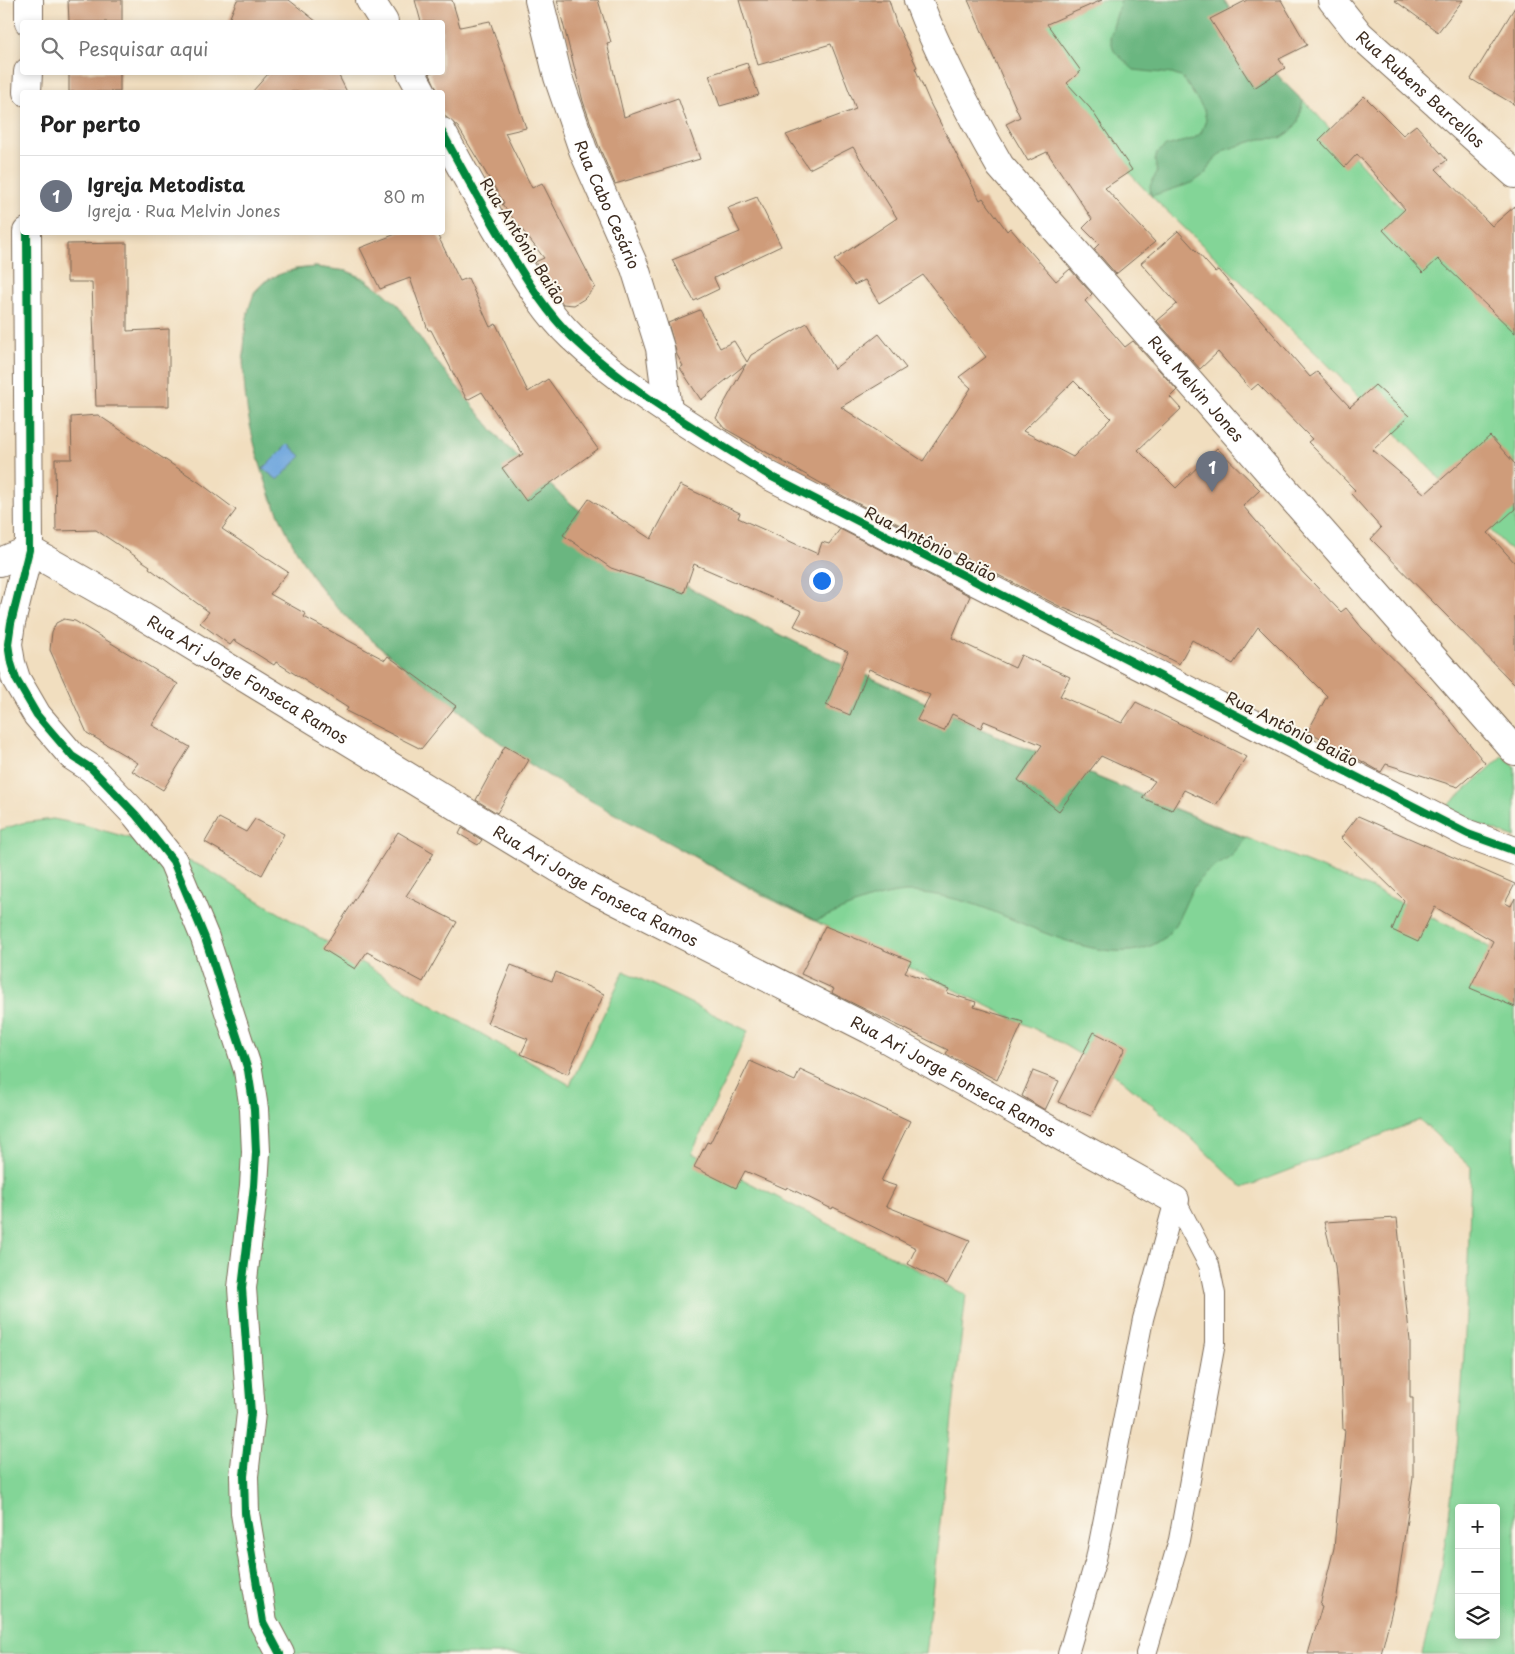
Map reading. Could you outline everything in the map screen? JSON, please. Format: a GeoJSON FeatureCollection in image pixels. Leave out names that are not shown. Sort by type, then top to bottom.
{"type":"FeatureCollection","features":[{"type":"Feature","properties":{"kind":"street"},"geometry":{"type":"LineString","coordinates":[[29,0],[29,20]]}},
{"type":"Feature","properties":{"kind":"street"},"geometry":{"type":"LineString","coordinates":[[370,0],[383,20]]}},
{"type":"Feature","properties":{"kind":"street","name":"Rua Cabo Cesário"},"geometry":{"type":"LineString","coordinates":[[539,0],[558,77],[583,150],[635,268],[657,339],[668,410]]}},
{"type":"Feature","properties":{"kind":"street","name":"Rua Melvin Jones"},"geometry":{"type":"LineString","coordinates":[[918,0],[930,32],[965,104],[1000,166],[1515,751]]}},
{"type":"Feature","properties":{"kind":"street","name":"Rua Rubens Barcellos"},"geometry":{"type":"LineString","coordinates":[[1332,0],[1360,35],[1515,174]]}},
{"type":"Feature","properties":{"kind":"street"},"geometry":{"type":"LineString","coordinates":[[27,90],[28,75]]}},
{"type":"Feature","properties":{"kind":"street"},"geometry":{"type":"LineString","coordinates":[[413,75],[421,90]]}},
{"type":"Feature","properties":{"kind":"street","name":"Rua Antônio Baião"},"geometry":{"type":"LineString","coordinates":[[445,138],[482,207],[538,297],[571,336],[618,376],[668,410],[770,476],[1468,834],[1515,851]]}},
{"type":"Feature","properties":{"kind":"street"},"geometry":{"type":"LineString","coordinates":[[27,235],[29,550],[11,623],[8,644],[11,662],[16,679],[37,715],[72,756],[92,769],[136,815],[172,861],[206,938],[248,1070],[254,1109],[256,1152],[242,1288],[251,1413],[244,1476],[245,1514],[263,1622],[280,1654]]}},
{"type":"Feature","properties":{"kind":"street"},"geometry":{"type":"LineString","coordinates":[[0,562],[29,550]]}},
{"type":"Feature","properties":{"kind":"street","name":"Rua Ari Jorge Fonseca Ramos"},"geometry":{"type":"LineString","coordinates":[[29,550],[117,600],[591,888],[869,1029],[1175,1200]]}},
{"type":"Feature","properties":{"kind":"lane"},"geometry":{"type":"LineString","coordinates":[[1068,1654],[1096,1559],[1143,1319],[1175,1200]]}},
{"type":"Feature","properties":{"kind":"lane"},"geometry":{"type":"LineString","coordinates":[[1146,1654],[1179,1540],[1215,1343],[1214,1294],[1209,1265],[1175,1200]]}},
{"type":"Feature","properties":{"kind":"green space"},"geometry":{"type":"Polygon","coordinates":[[[1026,0],[1224,0],[1259,54],[1286,85],[1312,109],[1399,206],[1515,326],[1515,555],[1325,362],[1151,196],[1097,139],[1062,92],[1026,0]]]}},
{"type":"Feature","properties":{"kind":"green space"},"geometry":{"type":"Polygon","coordinates":[[[1121,0],[1224,0],[1270,66],[1303,101],[1298,122],[1290,132],[1281,138],[1260,139],[1225,150],[1213,161],[1205,174],[1192,183],[1151,196],[1150,186],[1157,172],[1155,161],[1157,153],[1166,146],[1193,139],[1201,133],[1206,120],[1204,110],[1183,78],[1172,74],[1134,70],[1114,51],[1110,37],[1121,0]]]}},
{"type":"Feature","properties":{"kind":"green space"},"geometry":{"type":"Polygon","coordinates":[[[315,267],[347,271],[364,278],[398,305],[433,357],[505,445],[568,501],[624,546],[693,590],[803,646],[1004,739],[1375,890],[1468,935],[1515,962],[1515,1654],[1422,1654],[1436,1594],[1454,1473],[1464,1351],[1471,1167],[1420,1120],[1243,1188],[1190,1137],[1121,1079],[1049,1036],[766,897],[546,774],[472,720],[375,643],[347,617],[317,584],[297,551],[271,498],[249,417],[243,363],[246,322],[254,292],[265,281],[295,269],[315,267]]]}},
{"type":"Feature","properties":{"kind":"green space"},"geometry":{"type":"Polygon","coordinates":[[[315,267],[347,271],[380,289],[398,305],[433,357],[505,445],[568,501],[624,546],[693,590],[803,646],[1004,739],[1246,838],[1232,856],[1202,876],[1190,894],[1175,925],[1164,938],[1144,948],[1121,951],[1095,949],[1069,942],[973,904],[923,893],[894,893],[860,903],[816,921],[611,812],[547,775],[483,729],[379,647],[352,623],[317,583],[301,559],[287,532],[262,472],[247,410],[244,379],[245,331],[251,301],[257,290],[266,281],[294,270],[315,267]]]}},
{"type":"Feature","properties":{"kind":"green space"},"geometry":{"type":"Polygon","coordinates":[[[1503,756],[1515,767],[1515,838],[1442,811],[1503,756]]]}},
{"type":"Feature","properties":{"kind":"green space"},"geometry":{"type":"Polygon","coordinates":[[[53,819],[84,825],[140,841],[203,867],[423,1000],[570,1085],[624,971],[748,1031],[692,1153],[966,1295],[925,1654],[0,1654],[0,830],[22,823],[53,819]]]}},
{"type":"Feature","properties":{"kind":"water"},"geometry":{"type":"Polygon","coordinates":[[[288,444],[301,456],[278,480],[263,469],[288,444]]]}},
{"type":"Feature","properties":{"kind":"building"},"geometry":{"type":"Polygon","coordinates":[[[68,0],[122,0],[122,20],[69,20],[68,0]]]}},
{"type":"Feature","properties":{"kind":"building"},"geometry":{"type":"Polygon","coordinates":[[[237,0],[289,0],[314,20],[229,20],[237,0]]]}},
{"type":"Feature","properties":{"kind":"building"},"geometry":{"type":"Polygon","coordinates":[[[415,0],[452,0],[460,27],[490,21],[526,128],[505,133],[532,188],[542,183],[595,287],[584,299],[574,305],[563,304],[546,280],[535,262],[544,258],[502,204],[504,203],[458,127],[445,116],[445,90],[437,90],[430,75],[445,75],[445,20],[420,20],[415,0]]]}},
{"type":"Feature","properties":{"kind":"building"},"geometry":{"type":"Polygon","coordinates":[[[557,0],[598,0],[611,42],[607,43],[624,117],[678,98],[700,159],[615,184],[583,101],[557,0]]]}},
{"type":"Feature","properties":{"kind":"building"},"geometry":{"type":"Polygon","coordinates":[[[739,0],[889,0],[896,23],[917,67],[915,68],[931,105],[980,200],[983,198],[1007,231],[1010,228],[1056,281],[1070,269],[1092,294],[1085,301],[1125,347],[1133,341],[1177,390],[1170,397],[1181,409],[1138,450],[1176,488],[1217,448],[1260,490],[1243,506],[1283,552],[1341,612],[1346,608],[1362,628],[1430,695],[1485,763],[1458,787],[1386,764],[1381,772],[1308,731],[1327,696],[1258,627],[1233,664],[1192,640],[1179,664],[1097,622],[1059,606],[845,497],[724,428],[716,418],[746,364],[701,400],[680,368],[683,366],[677,355],[668,323],[700,310],[720,348],[734,341],[747,362],[751,355],[807,323],[834,369],[879,334],[906,368],[841,407],[923,461],[971,388],[959,377],[986,357],[923,275],[879,303],[865,280],[854,285],[834,260],[897,218],[853,147],[809,169],[786,135],[856,109],[831,44],[758,65],[739,0]],[[1074,381],[1023,431],[1073,457],[1111,418],[1074,381]]]}},
{"type":"Feature","properties":{"kind":"building"},"geometry":{"type":"Polygon","coordinates":[[[968,0],[1102,0],[1047,24],[1081,71],[1067,83],[1090,108],[1132,170],[1105,188],[1155,242],[1116,274],[1094,249],[1099,244],[1083,228],[1092,219],[1047,152],[1028,161],[1006,124],[1020,117],[968,0]]]}},
{"type":"Feature","properties":{"kind":"building"},"geometry":{"type":"Polygon","coordinates":[[[1247,0],[1281,0],[1307,45],[1279,59],[1285,68],[1254,88],[1210,19],[1247,0]]]}},
{"type":"Feature","properties":{"kind":"building"},"geometry":{"type":"Polygon","coordinates":[[[1394,0],[1463,0],[1438,32],[1394,0]]]}},
{"type":"Feature","properties":{"kind":"building"},"geometry":{"type":"Polygon","coordinates":[[[1515,7],[1515,105],[1471,79],[1515,7]]]}},
{"type":"Feature","properties":{"kind":"building"},"geometry":{"type":"Polygon","coordinates":[[[747,63],[759,95],[720,106],[709,75],[747,63]]]}},
{"type":"Feature","properties":{"kind":"building"},"geometry":{"type":"Polygon","coordinates":[[[69,75],[120,75],[120,90],[69,90],[69,75]]]}},
{"type":"Feature","properties":{"kind":"building"},"geometry":{"type":"Polygon","coordinates":[[[267,75],[338,75],[346,90],[254,90],[267,75]]]}},
{"type":"Feature","properties":{"kind":"building"},"geometry":{"type":"Polygon","coordinates":[[[1364,96],[1403,135],[1416,125],[1447,160],[1436,169],[1492,226],[1515,206],[1515,333],[1438,259],[1423,273],[1383,230],[1405,209],[1357,154],[1345,167],[1319,140],[1364,96]]]}},
{"type":"Feature","properties":{"kind":"building"},"geometry":{"type":"Polygon","coordinates":[[[757,197],[781,246],[714,278],[719,289],[694,301],[672,260],[740,232],[728,208],[757,197]]]}},
{"type":"Feature","properties":{"kind":"building"},"geometry":{"type":"Polygon","coordinates":[[[1178,231],[1215,272],[1218,270],[1310,377],[1317,372],[1350,407],[1375,385],[1409,416],[1373,450],[1425,494],[1490,436],[1515,464],[1515,509],[1488,533],[1515,563],[1515,685],[1371,539],[1381,528],[1351,494],[1355,490],[1308,442],[1312,439],[1258,384],[1251,390],[1218,352],[1200,369],[1157,321],[1177,304],[1141,263],[1178,231]]]}},
{"type":"Feature","properties":{"kind":"building"},"geometry":{"type":"Polygon","coordinates":[[[393,235],[437,235],[460,281],[468,278],[490,327],[496,324],[528,392],[548,379],[598,449],[526,501],[502,468],[523,454],[482,392],[467,400],[431,330],[428,330],[410,278],[380,289],[360,248],[393,235]]]}},
{"type":"Feature","properties":{"kind":"building"},"geometry":{"type":"Polygon","coordinates":[[[127,243],[127,331],[169,329],[169,406],[96,406],[92,282],[67,282],[67,244],[127,243]]]}},
{"type":"Feature","properties":{"kind":"building"},"geometry":{"type":"Polygon","coordinates":[[[98,415],[200,483],[236,510],[222,529],[288,572],[270,594],[306,614],[304,617],[385,660],[388,656],[456,706],[421,749],[346,711],[348,708],[276,662],[274,665],[234,640],[230,645],[200,623],[209,612],[149,568],[150,566],[96,530],[56,531],[55,459],[72,459],[71,417],[98,415]]]}},
{"type":"Feature","properties":{"kind":"building"},"geometry":{"type":"Polygon","coordinates":[[[680,485],[740,513],[738,518],[818,554],[822,542],[829,544],[840,529],[970,596],[952,638],[1015,668],[1021,655],[1070,677],[1060,696],[1122,723],[1136,702],[1247,757],[1216,805],[1184,790],[1172,810],[1142,798],[1155,781],[1101,756],[1059,811],[1018,780],[1042,745],[984,721],[981,728],[952,714],[944,731],[917,720],[930,695],[869,669],[850,715],[826,705],[848,652],[794,626],[802,611],[694,564],[684,593],[611,568],[563,535],[589,499],[651,539],[680,485]]]}},
{"type":"Feature","properties":{"kind":"building"},"geometry":{"type":"Polygon","coordinates":[[[64,619],[75,621],[178,684],[152,725],[190,747],[163,790],[132,771],[138,763],[87,733],[50,650],[52,632],[56,623],[64,619]]]}},
{"type":"Feature","properties":{"kind":"building"},"geometry":{"type":"Polygon","coordinates":[[[505,746],[529,760],[497,813],[476,800],[505,746]]]}},
{"type":"Feature","properties":{"kind":"building"},"geometry":{"type":"Polygon","coordinates":[[[1358,816],[1515,884],[1505,903],[1511,906],[1515,898],[1515,1007],[1470,988],[1493,941],[1435,907],[1418,942],[1392,930],[1404,900],[1341,838],[1358,816]]]}},
{"type":"Feature","properties":{"kind":"building"},"geometry":{"type":"Polygon","coordinates":[[[219,818],[246,832],[255,819],[284,834],[262,875],[205,842],[219,818]]]}},
{"type":"Feature","properties":{"kind":"building"},"geometry":{"type":"Polygon","coordinates":[[[462,828],[482,840],[478,845],[459,834],[462,828]]]}},
{"type":"Feature","properties":{"kind":"building"},"geometry":{"type":"Polygon","coordinates":[[[398,832],[434,853],[406,896],[457,922],[423,982],[367,952],[355,969],[323,949],[398,832]]]}},
{"type":"Feature","properties":{"kind":"building"},"geometry":{"type":"Polygon","coordinates":[[[825,926],[911,961],[905,972],[949,989],[947,993],[976,1002],[974,1007],[1023,1022],[997,1080],[946,1054],[948,1050],[832,993],[834,989],[801,974],[825,926]]]}},
{"type":"Feature","properties":{"kind":"building"},"geometry":{"type":"Polygon","coordinates":[[[511,965],[552,981],[556,972],[604,994],[568,1074],[521,1054],[528,1039],[487,1023],[511,965]]]}},
{"type":"Feature","properties":{"kind":"building"},"geometry":{"type":"Polygon","coordinates":[[[1094,1032],[1125,1048],[1091,1116],[1058,1102],[1094,1032]]]}},
{"type":"Feature","properties":{"kind":"building"},"geometry":{"type":"Polygon","coordinates":[[[750,1061],[795,1081],[800,1070],[910,1121],[881,1181],[896,1186],[886,1206],[970,1240],[947,1284],[908,1264],[916,1248],[833,1207],[832,1209],[787,1187],[786,1189],[745,1171],[736,1188],[694,1167],[707,1142],[710,1143],[750,1061]]]}},
{"type":"Feature","properties":{"kind":"building"},"geometry":{"type":"Polygon","coordinates":[[[1033,1071],[1059,1081],[1045,1110],[1022,1096],[1033,1071]]]}},
{"type":"Feature","properties":{"kind":"building"},"geometry":{"type":"Polygon","coordinates":[[[1397,1218],[1410,1341],[1410,1398],[1413,1398],[1413,1478],[1396,1594],[1381,1654],[1308,1654],[1322,1606],[1320,1605],[1334,1548],[1345,1430],[1343,1430],[1339,1313],[1335,1266],[1324,1222],[1397,1218]]]}},
{"type":"Feature","properties":{"kind":"cycle path"},"geometry":{"type":"LineString","coordinates":[[445,137],[513,257],[547,309],[572,337],[594,357],[642,394],[770,476],[1468,834],[1515,851]]}},
{"type":"Feature","properties":{"kind":"cycle path"},"geometry":{"type":"LineString","coordinates":[[27,235],[29,550],[11,623],[8,644],[11,663],[16,679],[37,715],[72,756],[92,769],[136,815],[173,861],[205,938],[248,1070],[254,1109],[256,1152],[242,1288],[251,1413],[244,1476],[245,1513],[263,1622],[280,1654]]}},
{"type":"Feature","properties":{"kind":"place","name":"Igreja Metodista"},"geometry":{"type":"Point","coordinates":[1212,492]}}]}
